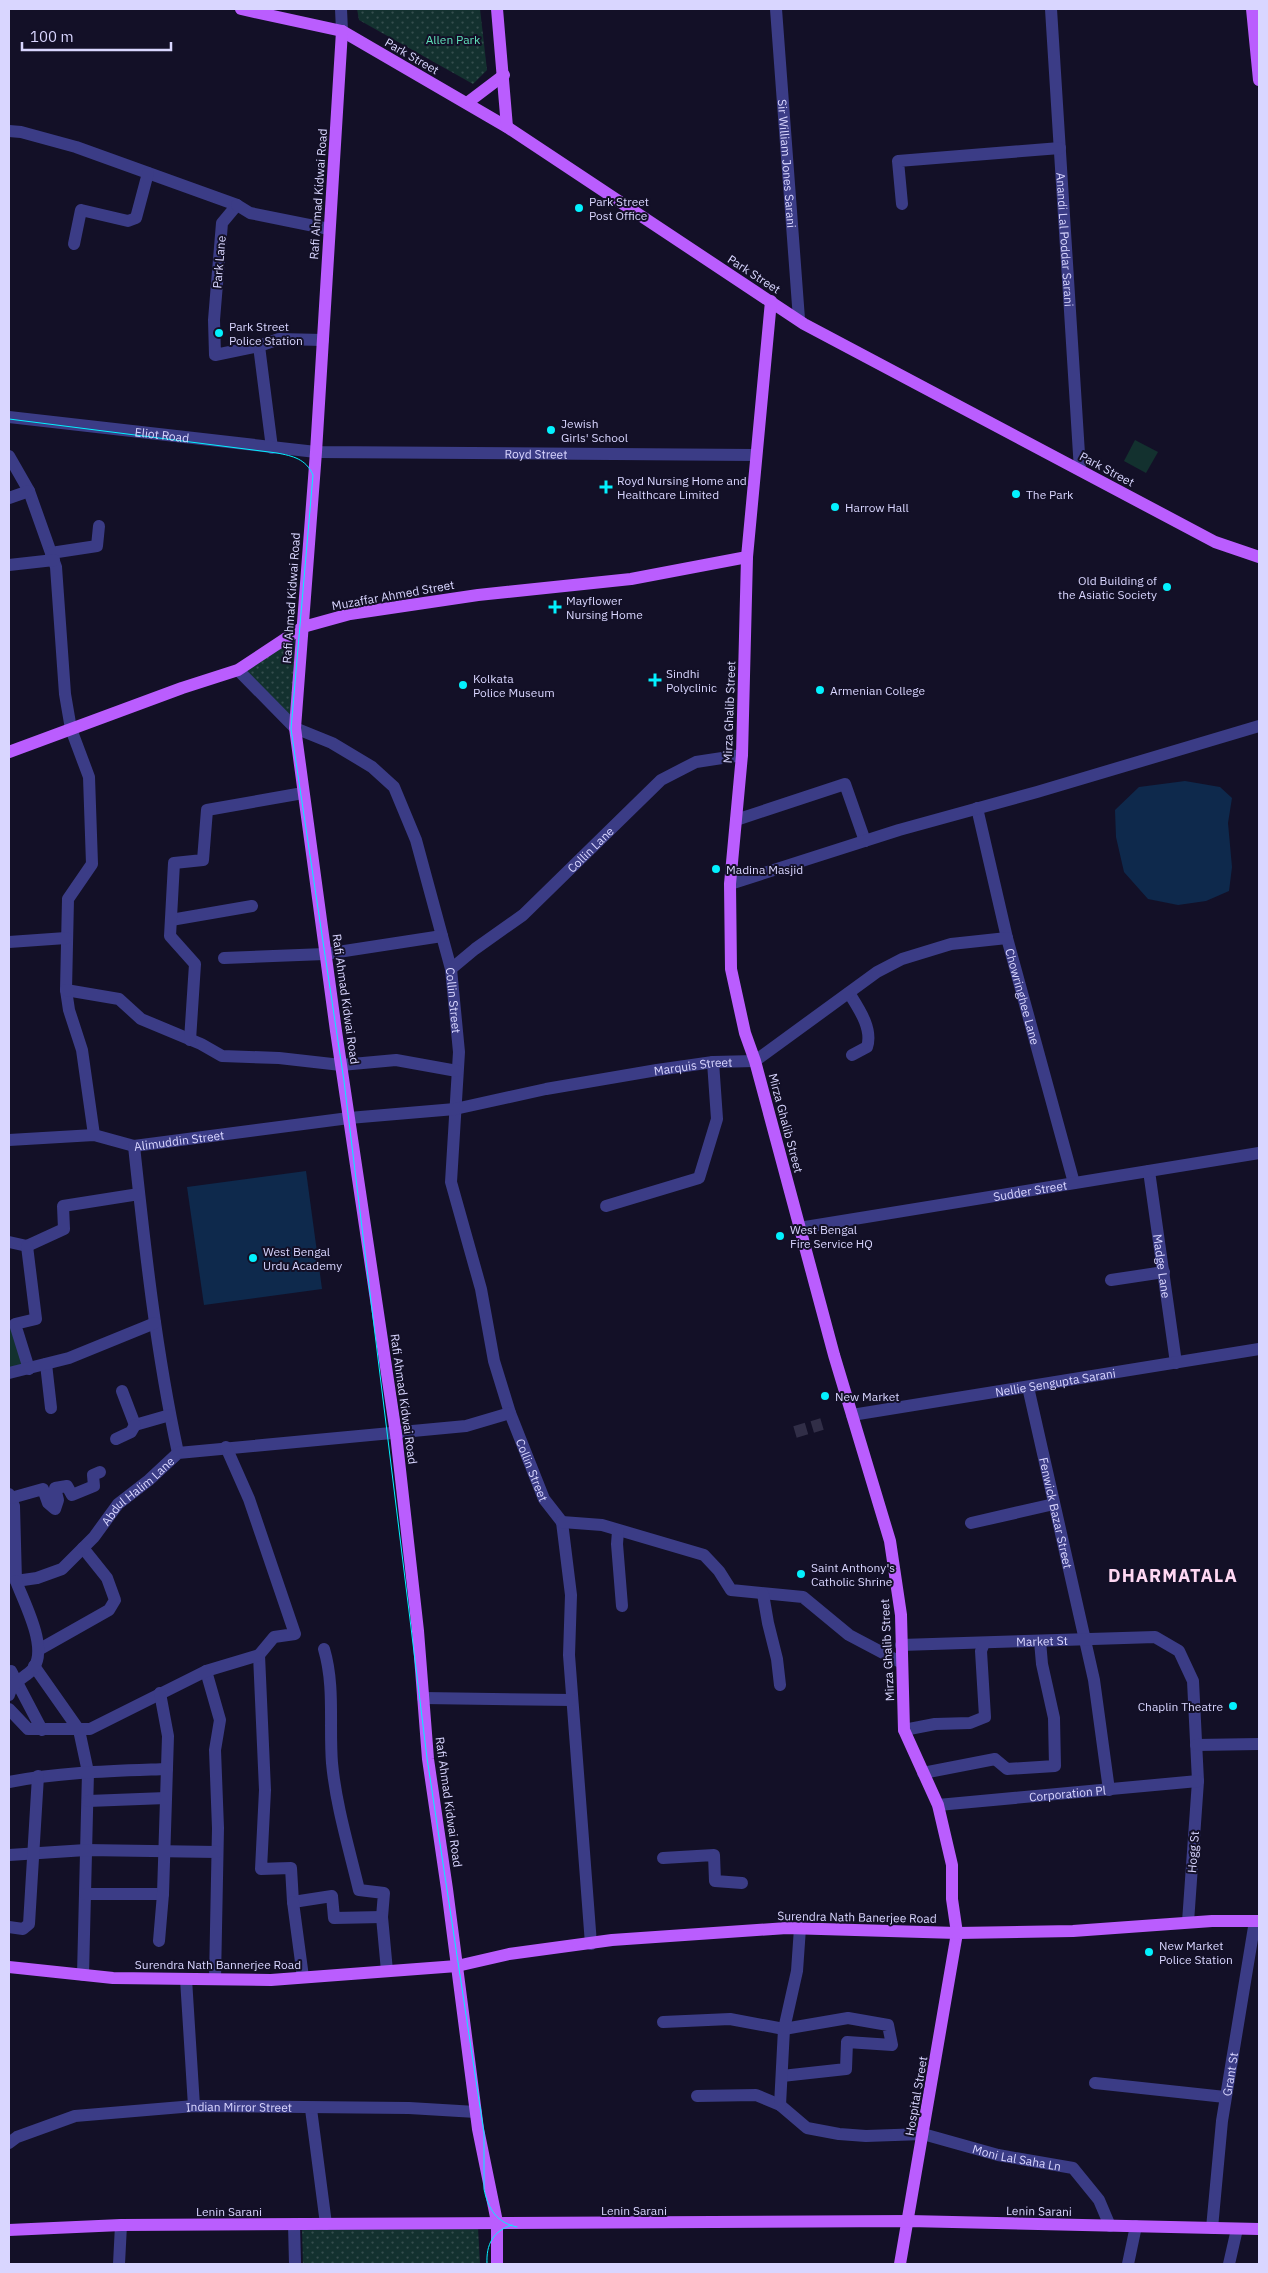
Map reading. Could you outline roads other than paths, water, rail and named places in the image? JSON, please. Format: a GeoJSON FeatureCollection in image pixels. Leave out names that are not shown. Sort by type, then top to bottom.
{"type":"FeatureCollection","features":[{"type":"Feature","properties":{"kind":"main road","name":"Park Street"},"geometry":{"type":"LineString","coordinates":[[241,9],[342,31],[507,127],[804,324],[1215,542],[1259,557]]}},
{"type":"Feature","properties":{"kind":"main road"},"geometry":{"type":"LineString","coordinates":[[497,9],[507,127]]}},
{"type":"Feature","properties":{"kind":"main road"},"geometry":{"type":"LineString","coordinates":[[1252,9],[1259,80]]}},
{"type":"Feature","properties":{"kind":"main road","name":"Rafi Ahmad Kidwai Road"},"geometry":{"type":"LineString","coordinates":[[342,31],[316,452],[295,728],[325,954],[341,1065],[351,1118],[396,1434],[428,1760],[478,2129],[497,2222],[497,2264]]}},
{"type":"Feature","properties":{"kind":"main road"},"geometry":{"type":"LineString","coordinates":[[467,103],[504,75]]}},
{"type":"Feature","properties":{"kind":"main road","name":"Mirza Ghalib Street"},"geometry":{"type":"LineString","coordinates":[[771,302],[747,557],[742,755],[730,884],[731,969],[745,1033],[755,1060],[799,1228],[890,1541],[901,1615],[904,1730],[938,1805],[952,1865],[952,1899],[957,1933]]}},
{"type":"Feature","properties":{"kind":"main road","name":"Muzaffar Ahmed Street"},"geometry":{"type":"LineString","coordinates":[[9,752],[182,688],[238,670],[303,627],[360,613],[478,595],[631,579],[747,557]]}},
{"type":"Feature","properties":{"kind":"main road","name":"Surendra Nath Banerjee Road"},"geometry":{"type":"LineString","coordinates":[[457,1966],[509,1954],[612,1940],[800,1928],[957,1933],[1073,1931],[1188,1922],[1257,1921]]}},
{"type":"Feature","properties":{"kind":"main road","name":"Hospital Street"},"geometry":{"type":"LineString","coordinates":[[900,2264],[909,2221],[957,1933]]}},
{"type":"Feature","properties":{"kind":"main road","name":"Surendra Nath Bannerjee Road"},"geometry":{"type":"LineString","coordinates":[[9,1968],[83,1975],[271,1980],[457,1966]]}},
{"type":"Feature","properties":{"kind":"main road","name":"Lenin Sarani"},"geometry":{"type":"LineString","coordinates":[[9,2230],[121,2225],[497,2222],[701,2224],[909,2221],[1259,2229]]}},
{"type":"Feature","properties":{"kind":"street"},"geometry":{"type":"LineString","coordinates":[[341,9],[342,31]]}},
{"type":"Feature","properties":{"kind":"street","name":"Sir William Jones Sarani"},"geometry":{"type":"LineString","coordinates":[[776,9],[799,319]]}},
{"type":"Feature","properties":{"kind":"street","name":"Anandi Lal Poddar Sarani"},"geometry":{"type":"LineString","coordinates":[[1051,9],[1080,470]]}},
{"type":"Feature","properties":{"kind":"street"},"geometry":{"type":"LineString","coordinates":[[9,132],[21,132],[76,147],[237,205],[250,213],[329,229]]}},
{"type":"Feature","properties":{"kind":"street"},"geometry":{"type":"LineString","coordinates":[[902,204],[898,161],[1060,148]]}},
{"type":"Feature","properties":{"kind":"street"},"geometry":{"type":"LineString","coordinates":[[74,244],[81,210],[128,221],[136,218],[148,174]]}},
{"type":"Feature","properties":{"kind":"street","name":"Park Lane"},"geometry":{"type":"LineString","coordinates":[[237,205],[222,223],[214,320],[215,356],[259,346]]}},
{"type":"Feature","properties":{"kind":"street"},"geometry":{"type":"LineString","coordinates":[[272,448],[259,346],[279,339],[323,340]]}},
{"type":"Feature","properties":{"kind":"street","name":"Eliot Road"},"geometry":{"type":"LineString","coordinates":[[9,417],[316,452]]}},
{"type":"Feature","properties":{"kind":"street","name":"Royd Street"},"geometry":{"type":"LineString","coordinates":[[316,452],[756,455]]}},
{"type":"Feature","properties":{"kind":"street"},"geometry":{"type":"LineString","coordinates":[[9,456],[29,492],[56,567],[65,694],[70,729],[89,777],[92,864],[68,899],[66,990],[69,1010],[82,1050],[94,1135]]}},
{"type":"Feature","properties":{"kind":"street"},"geometry":{"type":"LineString","coordinates":[[9,498],[29,492]]}},
{"type":"Feature","properties":{"kind":"street"},"geometry":{"type":"LineString","coordinates":[[9,565],[98,546],[98,526]]}},
{"type":"Feature","properties":{"kind":"street","name":"Collin Street"},"geometry":{"type":"LineString","coordinates":[[238,670],[295,728],[332,743],[372,767],[394,787],[416,840],[451,970],[459,1052],[451,1182],[480,1289],[494,1361],[510,1413],[544,1499],[562,1522]]}},
{"type":"Feature","properties":{"kind":"street"},"geometry":{"type":"LineString","coordinates":[[730,884],[865,841],[1259,726]]}},
{"type":"Feature","properties":{"kind":"street","name":"Collin Lane"},"geometry":{"type":"LineString","coordinates":[[451,970],[475,949],[523,915],[661,780],[696,762],[742,755]]}},
{"type":"Feature","properties":{"kind":"street"},"geometry":{"type":"LineString","coordinates":[[736,820],[845,784],[865,841]]}},
{"type":"Feature","properties":{"kind":"street"},"geometry":{"type":"LineString","coordinates":[[190,1040],[195,964],[170,936],[174,863],[203,860],[207,810],[303,793]]}},
{"type":"Feature","properties":{"kind":"street","name":"Chowringhee Lane"},"geometry":{"type":"LineString","coordinates":[[978,808],[1007,938],[1074,1183]]}},
{"type":"Feature","properties":{"kind":"street"},"geometry":{"type":"LineString","coordinates":[[171,920],[252,906]]}},
{"type":"Feature","properties":{"kind":"street"},"geometry":{"type":"LineString","coordinates":[[224,958],[325,954],[442,936]]}},
{"type":"Feature","properties":{"kind":"street"},"geometry":{"type":"LineString","coordinates":[[9,942],[66,938]]}},
{"type":"Feature","properties":{"kind":"street"},"geometry":{"type":"LineString","coordinates":[[755,1060],[878,971],[902,958],[950,944],[1007,938]]}},
{"type":"Feature","properties":{"kind":"street"},"geometry":{"type":"LineString","coordinates":[[66,990],[119,999],[141,1019],[201,1044],[222,1056],[279,1058],[341,1065],[396,1060],[457,1071]]}},
{"type":"Feature","properties":{"kind":"street"},"geometry":{"type":"LineString","coordinates":[[849,993],[862,1014],[870,1038],[867,1047],[852,1055]]}},
{"type":"Feature","properties":{"kind":"street","name":"Marquis Street"},"geometry":{"type":"LineString","coordinates":[[351,1118],[455,1109],[546,1089],[713,1062],[755,1060]]}},
{"type":"Feature","properties":{"kind":"street"},"geometry":{"type":"LineString","coordinates":[[606,1206],[699,1178],[717,1119],[713,1062]]}},
{"type":"Feature","properties":{"kind":"street","name":"Alimuddin Street"},"geometry":{"type":"LineString","coordinates":[[9,1140],[94,1135],[134,1146],[351,1118]]}},
{"type":"Feature","properties":{"kind":"street"},"geometry":{"type":"LineString","coordinates":[[134,1146],[155,1323],[178,1453]]}},
{"type":"Feature","properties":{"kind":"street","name":"Sudder Street"},"geometry":{"type":"LineString","coordinates":[[799,1228],[1259,1153]]}},
{"type":"Feature","properties":{"kind":"street","name":"Madge Lane"},"geometry":{"type":"LineString","coordinates":[[1149,1171],[1176,1362]]}},
{"type":"Feature","properties":{"kind":"street"},"geometry":{"type":"LineString","coordinates":[[9,1242],[27,1246],[64,1230],[62,1206],[139,1194]]}},
{"type":"Feature","properties":{"kind":"street"},"geometry":{"type":"LineString","coordinates":[[27,1246],[36,1319],[15,1324],[29,1369]]}},
{"type":"Feature","properties":{"kind":"street"},"geometry":{"type":"LineString","coordinates":[[1110,1280],[1164,1272]]}},
{"type":"Feature","properties":{"kind":"street"},"geometry":{"type":"LineString","coordinates":[[9,1373],[46,1364],[155,1323]]}},
{"type":"Feature","properties":{"kind":"street","name":"Nellie Sengupta Sarani"},"geometry":{"type":"LineString","coordinates":[[852,1415],[1259,1349]]}},
{"type":"Feature","properties":{"kind":"street"},"geometry":{"type":"LineString","coordinates":[[46,1364],[51,1408]]}},
{"type":"Feature","properties":{"kind":"street","name":"Fenwick Bazar Street"},"geometry":{"type":"LineString","coordinates":[[1028,1387],[1094,1680],[1109,1790]]}},
{"type":"Feature","properties":{"kind":"street"},"geometry":{"type":"LineString","coordinates":[[122,1391],[135,1425]]}},
{"type":"Feature","properties":{"kind":"street"},"geometry":{"type":"LineString","coordinates":[[396,1434],[416,1429],[466,1426],[510,1413]]}},
{"type":"Feature","properties":{"kind":"street"},"geometry":{"type":"LineString","coordinates":[[116,1439],[131,1432],[135,1425],[170,1415]]}},
{"type":"Feature","properties":{"kind":"street","name":"Abdul Halim Lane"},"geometry":{"type":"LineString","coordinates":[[16,1581],[37,1578],[62,1569],[94,1537],[118,1504],[150,1480],[178,1453],[226,1447],[396,1434]]}},
{"type":"Feature","properties":{"kind":"street"},"geometry":{"type":"LineString","coordinates":[[9,1709],[28,1729],[90,1729],[206,1670],[259,1655],[274,1637],[296,1634],[249,1499],[226,1447]]}},
{"type":"Feature","properties":{"kind":"street"},"geometry":{"type":"LineString","coordinates":[[9,1695],[14,1677],[34,1666],[40,1649],[16,1581],[14,1506],[10,1496],[43,1489],[48,1503],[55,1509],[58,1500],[54,1488],[67,1486],[72,1495],[94,1486],[93,1475],[100,1472]]}},
{"type":"Feature","properties":{"kind":"street"},"geometry":{"type":"LineString","coordinates":[[971,1523],[1054,1504]]}},
{"type":"Feature","properties":{"kind":"street"},"geometry":{"type":"LineString","coordinates":[[591,1944],[569,1655],[571,1595],[562,1522],[602,1525],[704,1555],[719,1571],[731,1590],[804,1597],[849,1635],[902,1664]]}},
{"type":"Feature","properties":{"kind":"street"},"geometry":{"type":"LineString","coordinates":[[618,1531],[617,1544],[622,1606]]}},
{"type":"Feature","properties":{"kind":"street"},"geometry":{"type":"LineString","coordinates":[[40,1649],[109,1610],[114,1600],[107,1578],[83,1548]]}},
{"type":"Feature","properties":{"kind":"street"},"geometry":{"type":"LineString","coordinates":[[763,1594],[777,1658],[780,1685]]}},
{"type":"Feature","properties":{"kind":"street","name":"Market St"},"geometry":{"type":"LineString","coordinates":[[901,1645],[1155,1637],[1179,1651],[1193,1681],[1196,1745]]}},
{"type":"Feature","properties":{"kind":"street"},"geometry":{"type":"LineString","coordinates":[[923,1773],[995,1758],[1007,1768],[1055,1766],[1054,1718],[1043,1672],[1040,1641]]}},
{"type":"Feature","properties":{"kind":"street"},"geometry":{"type":"LineString","coordinates":[[904,1730],[935,1724],[970,1723],[985,1717],[981,1651],[984,1643]]}},
{"type":"Feature","properties":{"kind":"street"},"geometry":{"type":"LineString","coordinates":[[324,1649],[330,1668],[332,1760],[337,1795],[358,1890],[384,1893],[382,1917],[387,1971]]}},
{"type":"Feature","properties":{"kind":"street"},"geometry":{"type":"LineString","coordinates":[[259,1655],[266,1790],[261,1869],[291,1868],[293,1902],[304,1978]]}},
{"type":"Feature","properties":{"kind":"street"},"geometry":{"type":"LineString","coordinates":[[34,1666],[79,1730],[88,1772],[83,1975]]}},
{"type":"Feature","properties":{"kind":"street"},"geometry":{"type":"LineString","coordinates":[[206,1670],[220,1720],[215,1750],[217,1852],[215,1979]]}},
{"type":"Feature","properties":{"kind":"street"},"geometry":{"type":"LineString","coordinates":[[14,1677],[42,1730]]}},
{"type":"Feature","properties":{"kind":"street"},"geometry":{"type":"LineString","coordinates":[[159,1941],[163,1894],[168,1736],[160,1693]]}},
{"type":"Feature","properties":{"kind":"street"},"geometry":{"type":"LineString","coordinates":[[423,1698],[480,1697],[528,1701],[572,1700]]}},
{"type":"Feature","properties":{"kind":"street"},"geometry":{"type":"LineString","coordinates":[[1196,1745],[1259,1744]]}},
{"type":"Feature","properties":{"kind":"street","name":"Hogg St"},"geometry":{"type":"LineString","coordinates":[[1188,1922],[1198,1782],[1196,1745]]}},
{"type":"Feature","properties":{"kind":"street"},"geometry":{"type":"LineString","coordinates":[[9,1782],[38,1776],[167,1768]]}},
{"type":"Feature","properties":{"kind":"street"},"geometry":{"type":"LineString","coordinates":[[9,1927],[23,1929],[29,1924],[38,1776]]}},
{"type":"Feature","properties":{"kind":"street","name":"Corporation Pl"},"geometry":{"type":"LineString","coordinates":[[938,1805],[1198,1782]]}},
{"type":"Feature","properties":{"kind":"street"},"geometry":{"type":"LineString","coordinates":[[88,1801],[166,1798]]}},
{"type":"Feature","properties":{"kind":"street"},"geometry":{"type":"LineString","coordinates":[[9,1855],[86,1850],[217,1852]]}},
{"type":"Feature","properties":{"kind":"street"},"geometry":{"type":"LineString","coordinates":[[663,1858],[714,1855],[716,1880],[742,1883]]}},
{"type":"Feature","properties":{"kind":"street"},"geometry":{"type":"LineString","coordinates":[[85,1894],[163,1894]]}},
{"type":"Feature","properties":{"kind":"street"},"geometry":{"type":"LineString","coordinates":[[293,1902],[332,1896],[334,1918],[382,1917]]}},
{"type":"Feature","properties":{"kind":"street","name":"Grant St"},"geometry":{"type":"LineString","coordinates":[[1212,2228],[1225,2097],[1257,1921]]}},
{"type":"Feature","properties":{"kind":"street"},"geometry":{"type":"LineString","coordinates":[[780,2105],[784,2029],[797,1971],[800,1928]]}},
{"type":"Feature","properties":{"kind":"street"},"geometry":{"type":"LineString","coordinates":[[186,1979],[194,2106]]}},
{"type":"Feature","properties":{"kind":"street"},"geometry":{"type":"LineString","coordinates":[[663,2022],[730,2019],[784,2029],[848,2018],[877,2021],[888,2025],[892,2045],[847,2042],[846,2069],[782,2076]]}},
{"type":"Feature","properties":{"kind":"street"},"geometry":{"type":"LineString","coordinates":[[1095,2083],[1225,2097]]}},
{"type":"Feature","properties":{"kind":"street","name":"Moni Lal Saha Ln"},"geometry":{"type":"LineString","coordinates":[[698,2096],[756,2095],[780,2105],[807,2128],[839,2134],[866,2136],[923,2134],[998,2155],[1073,2168],[1099,2200],[1110,2226]]}},
{"type":"Feature","properties":{"kind":"street","name":"Indian Mirror Street"},"geometry":{"type":"LineString","coordinates":[[9,2143],[17,2137],[76,2116],[194,2106],[311,2109],[409,2108],[476,2112]]}},
{"type":"Feature","properties":{"kind":"street"},"geometry":{"type":"LineString","coordinates":[[311,2109],[326,2224]]}},
{"type":"Feature","properties":{"kind":"street"},"geometry":{"type":"LineString","coordinates":[[294,2224],[295,2264]]}},
{"type":"Feature","properties":{"kind":"street"},"geometry":{"type":"LineString","coordinates":[[119,2264],[121,2225]]}},
{"type":"Feature","properties":{"kind":"street"},"geometry":{"type":"LineString","coordinates":[[1128,2264],[1136,2226]]}},
{"type":"Feature","properties":{"kind":"street"},"geometry":{"type":"LineString","coordinates":[[1229,2264],[1237,2229]]}},
{"type":"Feature","properties":{"kind":"water"},"geometry":{"type":"Polygon","coordinates":[[[1185,781],[1220,787],[1232,798],[1228,823],[1232,867],[1229,891],[1206,901],[1178,905],[1148,899],[1124,872],[1116,837],[1115,810],[1139,787],[1185,781]]]}},
{"type":"Feature","properties":{"kind":"water"},"geometry":{"type":"Polygon","coordinates":[[[306,1171],[322,1289],[204,1305],[187,1187],[306,1171]]]}},
{"type":"Feature","properties":{"kind":"tunnel"},"geometry":{"type":"LineString","coordinates":[[795,1432],[822,1424]]}},
{"type":"Feature","properties":{"kind":"tram line"},"geometry":{"type":"LineString","coordinates":[[9,419],[277,453],[294,457],[303,462],[313,475],[291,729],[344,1081],[427,1758],[484,2133],[484,2189],[494,2214],[504,2222],[517,2227]]}},
{"type":"Feature","properties":{"kind":"tram line"},"geometry":{"type":"LineString","coordinates":[[487,2264],[489,2244],[492,2239],[500,2231],[512,2225]]}},
{"type":"Feature","properties":{"kind":"place","name":"Park Street Post Office"},"geometry":{"type":"Point","coordinates":[579,208]}},
{"type":"Feature","properties":{"kind":"place","name":"Park Street Police Station"},"geometry":{"type":"Point","coordinates":[219,333]}},
{"type":"Feature","properties":{"kind":"place","name":"Jewish Girls' School"},"geometry":{"type":"Point","coordinates":[551,430]}},
{"type":"Feature","properties":{"kind":"place","name":"Royd Nursing Home and Healthcare Limited"},"geometry":{"type":"Point","coordinates":[606,487]}},
{"type":"Feature","properties":{"kind":"place","name":"The Park"},"geometry":{"type":"Point","coordinates":[1016,494]}},
{"type":"Feature","properties":{"kind":"place","name":"Harrow Hall"},"geometry":{"type":"Point","coordinates":[835,507]}},
{"type":"Feature","properties":{"kind":"place","name":"Old Building of the Asiatic Society"},"geometry":{"type":"Point","coordinates":[1167,587]}},
{"type":"Feature","properties":{"kind":"place","name":"Mayflower Nursing Home"},"geometry":{"type":"Point","coordinates":[555,607]}},
{"type":"Feature","properties":{"kind":"place","name":"Sindhi Polyclinic"},"geometry":{"type":"Point","coordinates":[655,680]}},
{"type":"Feature","properties":{"kind":"place","name":"Kolkata Police Museum"},"geometry":{"type":"Point","coordinates":[463,685]}},
{"type":"Feature","properties":{"kind":"place","name":"Armenian College"},"geometry":{"type":"Point","coordinates":[820,690]}},
{"type":"Feature","properties":{"kind":"place","name":"Madina Masjid"},"geometry":{"type":"Point","coordinates":[716,869]}},
{"type":"Feature","properties":{"kind":"place","name":"West Bengal Fire Service HQ"},"geometry":{"type":"Point","coordinates":[780,1236]}},
{"type":"Feature","properties":{"kind":"place","name":"West Bengal Urdu Academy"},"geometry":{"type":"Point","coordinates":[253,1258]}},
{"type":"Feature","properties":{"kind":"place","name":"New Market"},"geometry":{"type":"Point","coordinates":[825,1396]}},
{"type":"Feature","properties":{"kind":"place","name":"Saint Anthony's Catholic Shrine"},"geometry":{"type":"Point","coordinates":[801,1574]}},
{"type":"Feature","properties":{"kind":"place","name":"Chaplin Theatre"},"geometry":{"type":"Point","coordinates":[1233,1706]}},
{"type":"Feature","properties":{"kind":"place","name":"New Market Police Station"},"geometry":{"type":"Point","coordinates":[1149,1952]}},
{"type":"Feature","properties":{"kind":"district","name":"DHARMATALA"},"geometry":{"type":"Point","coordinates":[1173,1575]}},
{"type":"Feature","properties":{"kind":"park label","name":"Allen Park"},"geometry":{"type":"Point","coordinates":[453,39]}}]}
